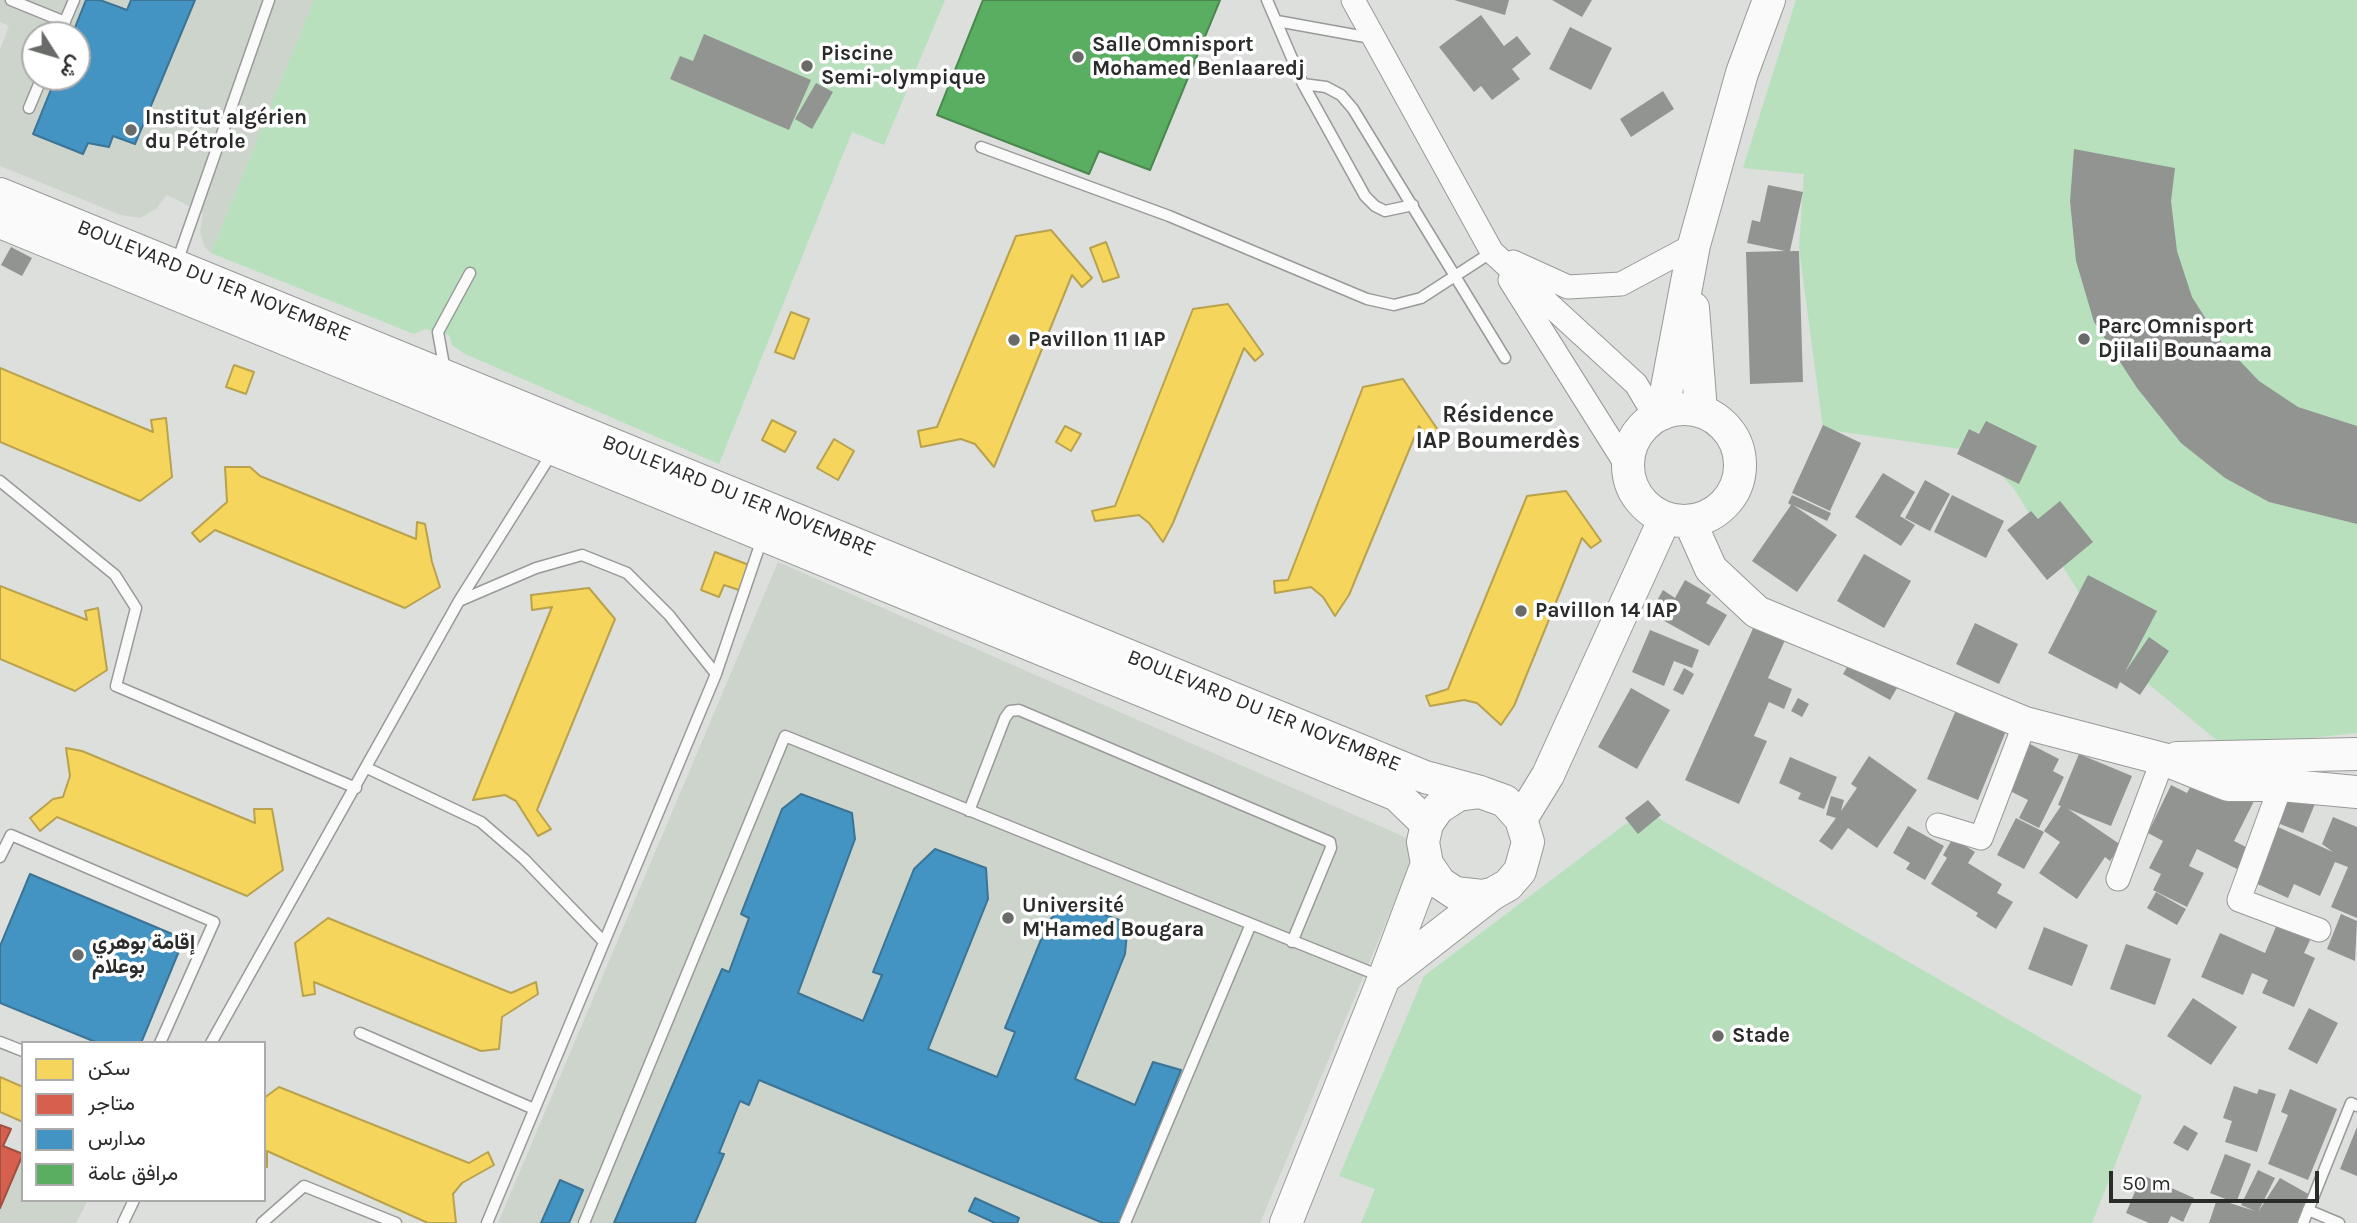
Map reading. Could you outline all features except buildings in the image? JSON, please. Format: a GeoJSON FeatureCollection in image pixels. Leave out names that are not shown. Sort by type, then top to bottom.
{"type":"FeatureCollection","features":[{"type":"Feature","properties":{"kind":"main road"},"geometry":{"type":"LineString","coordinates":[[1658,415],[1692,257],[1742,73],[1769,0]]}},
{"type":"Feature","properties":{"kind":"main road","name":"BOULEVARD DU 1ER NOVEMBRE"},"geometry":{"type":"LineString","coordinates":[[0,194],[1425,777],[1480,792]]}},
{"type":"Feature","properties":{"kind":"main road","name":"BOULEVARD DU 1ER NOVEMBRE"},"geometry":{"type":"LineString","coordinates":[[0,222],[1396,795],[1427,824]]}},
{"type":"Feature","properties":{"kind":"main road"},"geometry":{"type":"LineString","coordinates":[[1692,257],[1701,411]]}},
{"type":"Feature","properties":{"kind":"main road"},"geometry":{"type":"LineString","coordinates":[[1521,819],[1548,775],[1678,520],[1721,508],[1737,486],[1741,466],[1739,451],[1731,433],[1718,419],[1701,411],[1682,408],[1658,415],[1637,433],[1627,466],[1631,485],[1640,500],[1678,520],[1712,569],[1757,612],[2025,723],[2164,758],[2228,785],[2281,785],[2357,792]]}},
{"type":"Feature","properties":{"kind":"main road"},"geometry":{"type":"LineString","coordinates":[[2164,758],[2357,754]]}},
{"type":"Feature","properties":{"kind":"main road"},"geometry":{"type":"LineString","coordinates":[[1384,978],[1492,894],[1508,885],[1520,871],[1528,842],[1521,819],[1505,801],[1480,792],[1458,795],[1438,808],[1427,824],[1423,842],[1427,864],[1440,883],[1455,893],[1482,896],[1492,894]]}},
{"type":"Feature","properties":{"kind":"main road"},"geometry":{"type":"LineString","coordinates":[[1286,1223],[1427,864]]}},
{"type":"Feature","properties":{"kind":"street"},"geometry":{"type":"LineString","coordinates":[[1353,0],[1492,252],[1627,466]]}},
{"type":"Feature","properties":{"kind":"street"},"geometry":{"type":"LineString","coordinates":[[1492,252],[1568,286],[1621,284],[1692,257]]}},
{"type":"Feature","properties":{"kind":"street"},"geometry":{"type":"LineString","coordinates":[[1492,252],[1636,384],[1658,415]]}},
{"type":"Feature","properties":{"kind":"street"},"geometry":{"type":"LineString","coordinates":[[1938,825],[1981,838],[2025,723]]}},
{"type":"Feature","properties":{"kind":"street"},"geometry":{"type":"LineString","coordinates":[[2118,879],[2164,758]]}},
{"type":"Feature","properties":{"kind":"street"},"geometry":{"type":"LineString","coordinates":[[2281,785],[2239,900],[2319,930]]}},
{"type":"Feature","properties":{"kind":"lane"},"geometry":{"type":"LineString","coordinates":[[11,0],[63,21]]}},
{"type":"Feature","properties":{"kind":"lane"},"geometry":{"type":"LineString","coordinates":[[65,21],[74,0]]}},
{"type":"Feature","properties":{"kind":"lane"},"geometry":{"type":"LineString","coordinates":[[176,265],[269,0]]}},
{"type":"Feature","properties":{"kind":"lane"},"geometry":{"type":"LineString","coordinates":[[1267,0],[1303,84],[1374,206],[1385,211],[1413,205]]}},
{"type":"Feature","properties":{"kind":"lane"},"geometry":{"type":"LineString","coordinates":[[1277,21],[1374,39]]}},
{"type":"Feature","properties":{"kind":"lane"},"geometry":{"type":"LineString","coordinates":[[1303,84],[1326,87],[1341,95],[1353,109],[1457,274],[1505,358]]}},
{"type":"Feature","properties":{"kind":"lane"},"geometry":{"type":"LineString","coordinates":[[29,108],[36,91]]}},
{"type":"Feature","properties":{"kind":"lane"},"geometry":{"type":"LineString","coordinates":[[981,146],[1169,216],[1367,299],[1394,305],[1421,298],[1492,252]]}},
{"type":"Feature","properties":{"kind":"lane"},"geometry":{"type":"LineString","coordinates":[[402,388],[446,376],[438,332],[470,272]]}},
{"type":"Feature","properties":{"kind":"lane"},"geometry":{"type":"LineString","coordinates":[[212,1041],[459,601],[553,451]]}},
{"type":"Feature","properties":{"kind":"lane"},"geometry":{"type":"LineString","coordinates":[[0,481],[115,575],[136,608],[116,686],[356,788]]}},
{"type":"Feature","properties":{"kind":"lane"},"geometry":{"type":"LineString","coordinates":[[487,1223],[716,674],[763,537]]}},
{"type":"Feature","properties":{"kind":"lane"},"geometry":{"type":"LineString","coordinates":[[459,601],[536,568],[582,555],[627,573],[669,615],[716,674]]}},
{"type":"Feature","properties":{"kind":"lane"},"geometry":{"type":"LineString","coordinates":[[969,811],[1005,718],[1010,710],[1019,710],[1330,842],[1331,848],[1292,942]]}},
{"type":"Feature","properties":{"kind":"lane"},"geometry":{"type":"LineString","coordinates":[[584,1223],[785,736],[1384,978]]}},
{"type":"Feature","properties":{"kind":"lane"},"geometry":{"type":"LineString","coordinates":[[367,768],[481,822],[524,859],[604,942]]}},
{"type":"Feature","properties":{"kind":"lane"},"geometry":{"type":"LineString","coordinates":[[0,857],[11,835],[214,922],[161,1041]]}},
{"type":"Feature","properties":{"kind":"lane"},"geometry":{"type":"LineString","coordinates":[[1125,1223],[1251,924]]}},
{"type":"Feature","properties":{"kind":"lane"},"geometry":{"type":"LineString","coordinates":[[360,1033],[534,1109]]}},
{"type":"Feature","properties":{"kind":"lane"},"geometry":{"type":"LineString","coordinates":[[0,1042],[21,1050]]}},
{"type":"Feature","properties":{"kind":"lane"},"geometry":{"type":"LineString","coordinates":[[2303,1223],[2351,1103],[2357,1105]]}},
{"type":"Feature","properties":{"kind":"lane"},"geometry":{"type":"LineString","coordinates":[[262,1223],[304,1186],[396,1223]]}},
{"type":"Feature","properties":{"kind":"lane"},"geometry":{"type":"LineString","coordinates":[[123,1223],[133,1202]]}},
{"type":"Feature","properties":{"kind":"lane"},"geometry":{"type":"LineString","coordinates":[[2308,1210],[2339,1223]]}},
{"type":"Feature","properties":{"kind":"shaded area","name":"Institut algérien du Pétrole"},"geometry":{"type":"Polygon","coordinates":[[[0,0],[314,0],[211,253],[204,246],[200,233],[203,213],[167,195],[157,208],[140,218],[121,215],[0,166],[0,50],[9,26],[0,22],[0,0]]]}},
{"type":"Feature","properties":{"kind":"shaded area","name":"Université M'Hamed Bougara"},"geometry":{"type":"Polygon","coordinates":[[[778,562],[1416,842],[1410,865],[1260,1223],[498,1223],[778,562]]]}},
{"type":"Feature","properties":{"kind":"shaded area"},"geometry":{"type":"Polygon","coordinates":[[[0,1148],[21,1156],[21,1202],[87,1202],[76,1223],[0,1223],[0,1148]]]}},
{"type":"Feature","properties":{"kind":"green space"},"geometry":{"type":"Polygon","coordinates":[[[314,0],[945,0],[884,145],[852,132],[719,464],[465,354],[452,345],[449,335],[425,329],[414,334],[211,253],[314,0]]]}},
{"type":"Feature","properties":{"kind":"green space","name":"Parc Omnisport Djilali Bounaama"},"geometry":{"type":"Polygon","coordinates":[[[1796,0],[2357,0],[2357,733],[2225,747],[2112,654],[2082,597],[2014,489],[1980,452],[1823,429],[1799,248],[1804,174],[1743,168],[1796,0]]]}},
{"type":"Feature","properties":{"kind":"green space","name":"Stade"},"geometry":{"type":"Polygon","coordinates":[[[1644,810],[2142,1096],[2092,1223],[1361,1223],[1375,1189],[1339,1176],[1424,976],[1644,810]]]}},
{"type":"Feature","properties":{"kind":"place","name":"Salle Omnisport Mohamed Benlaaredj"},"geometry":{"type":"Point","coordinates":[1078,57]}},
{"type":"Feature","properties":{"kind":"place","name":"Piscine Semi-olympique"},"geometry":{"type":"Point","coordinates":[807,66]}},
{"type":"Feature","properties":{"kind":"place","name":"Institut algérien du Pétrole"},"geometry":{"type":"Point","coordinates":[131,130]}},
{"type":"Feature","properties":{"kind":"place","name":"Parc Omnisport Djilali Bounaama"},"geometry":{"type":"Point","coordinates":[2084,339]}},
{"type":"Feature","properties":{"kind":"place","name":"Pavillon 11 IAP"},"geometry":{"type":"Point","coordinates":[1014,340]}},
{"type":"Feature","properties":{"kind":"place","name":"Pavillon 14 IAP"},"geometry":{"type":"Point","coordinates":[1521,611]}},
{"type":"Feature","properties":{"kind":"place","name":"Université M'Hamed Bougara"},"geometry":{"type":"Point","coordinates":[1008,918]}},
{"type":"Feature","properties":{"kind":"place","name":"إقامة بوهري بوعلام"},"geometry":{"type":"Point","coordinates":[78,955]}},
{"type":"Feature","properties":{"kind":"place","name":"Stade"},"geometry":{"type":"Point","coordinates":[1718,1036]}},
{"type":"Feature","properties":{"kind":"district","name":"Résidence IAP Boumerdès"},"geometry":{"type":"Point","coordinates":[1498,428]}}]}
